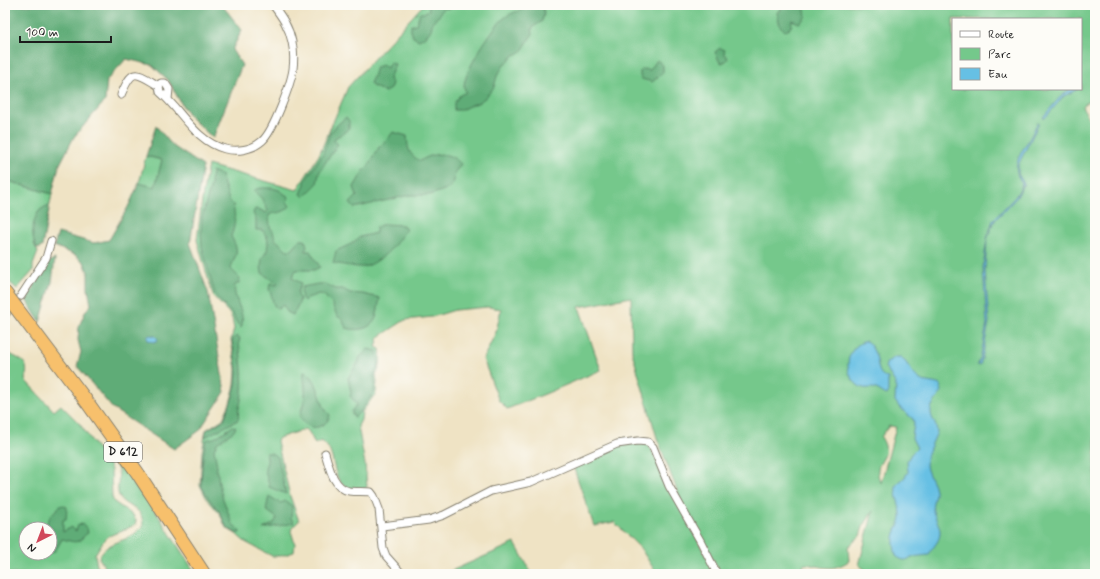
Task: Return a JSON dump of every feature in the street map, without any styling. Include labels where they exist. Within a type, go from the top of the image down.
[{"type":"highway","name":"D 612","points":[[5,293],[138,472],[204,574]]},
{"type":"highway","name":"D 612","points":[[5,304],[37,335]]},
{"type":"street","points":[[121,95],[128,80],[135,74],[139,74],[159,86],[161,83],[165,83],[168,85],[168,99],[187,121],[213,145],[236,151],[253,147],[267,136],[273,126],[291,79],[294,61],[292,43],[286,23],[273,5]]},
{"type":"street","points":[[21,296],[46,258],[51,241]]},
{"type":"street","points":[[382,526],[429,520],[444,515],[491,491],[531,482],[617,444],[638,441],[648,442],[653,447],[669,486],[701,542],[717,574]]},
{"type":"street","points":[[325,453],[332,474],[341,488],[349,491],[371,492],[374,496],[380,509],[383,548],[386,556],[402,574]]},
{"type":"green space","points":[[5,5],[222,5],[242,30],[232,50],[242,65],[213,138],[191,118],[168,80],[152,65],[126,59],[107,80],[105,101],[74,137],[59,166],[52,194],[5,180]]},
{"type":"green space","points":[[423,5],[1095,5],[1095,97],[1082,106],[1095,129],[1095,574],[871,574],[859,565],[873,511],[863,527],[860,536],[848,547],[849,561],[833,568],[806,564],[803,565],[804,568],[825,574],[721,574],[683,506],[657,438],[632,352],[631,297],[579,307],[601,370],[507,409],[499,401],[483,359],[496,332],[501,309],[488,307],[455,310],[432,317],[405,320],[379,337],[376,347],[380,349],[380,366],[376,375],[376,393],[362,412],[361,420],[358,426],[365,464],[367,487],[363,489],[355,489],[346,487],[337,476],[327,446],[321,441],[315,444],[309,432],[305,429],[279,438],[277,441],[290,496],[299,521],[291,531],[295,544],[294,552],[281,556],[272,556],[245,542],[226,528],[220,514],[207,499],[200,485],[202,452],[206,430],[223,419],[230,403],[235,385],[236,369],[231,340],[234,329],[232,318],[213,296],[197,240],[208,165],[297,190],[319,155],[348,87]],"holes":[[[889,426],[896,427],[881,483],[878,475],[878,469],[886,451],[881,437]]]},
{"type":"green space","points":[[428,5],[454,5],[450,8],[442,9],[439,16],[432,22],[432,28],[429,33],[419,40],[413,37],[411,25],[416,24],[420,13],[424,13],[429,10]]},
{"type":"green space","points":[[537,5],[545,5],[543,7],[544,14],[542,21],[532,28],[533,34],[521,52],[514,55],[504,65],[497,76],[494,87],[486,97],[478,103],[461,110],[454,110],[454,103],[460,95],[466,92],[464,88],[465,79],[473,61],[492,31],[507,16]]},
{"type":"green space","points":[[787,5],[802,5],[806,16],[799,23],[792,20],[791,27],[785,31],[780,26],[777,12]]},
{"type":"green space","points":[[720,48],[725,50],[724,53],[728,58],[722,63],[719,61],[715,52]]},
{"type":"green space","points":[[657,60],[663,65],[663,73],[652,82],[642,79],[640,76],[640,71],[643,69],[650,70]]},
{"type":"green space","points":[[390,62],[395,64],[389,79],[392,83],[390,89],[385,92],[372,86],[370,83],[376,67],[383,65],[387,68]]},
{"type":"green space","points":[[346,117],[349,121],[349,128],[335,138],[334,141],[338,144],[319,173],[317,184],[304,197],[301,194],[305,181],[323,153],[330,133]]},
{"type":"green space","points":[[156,126],[173,146],[203,166],[190,243],[208,292],[225,392],[199,431],[174,449],[113,409],[77,366],[81,352],[78,340],[79,326],[86,310],[91,305],[88,289],[88,272],[84,262],[75,255],[54,246],[58,233],[94,243],[109,240],[128,207],[139,183],[155,187],[162,160],[146,156]]},
{"type":"green space","points":[[393,132],[407,136],[409,151],[420,161],[431,156],[441,154],[452,157],[461,164],[455,172],[454,181],[450,188],[430,195],[410,195],[354,208],[350,203],[357,196],[354,187],[379,147]]},
{"type":"green space","points":[[146,156],[162,160],[155,188],[139,183]]},
{"type":"green space","points":[[212,171],[221,175],[229,200],[233,204],[235,220],[231,236],[236,246],[236,254],[231,269],[240,278],[239,283],[235,285],[235,290],[242,317],[241,328],[233,315],[215,295],[202,247],[202,217],[211,185]]},
{"type":"green space","points":[[5,180],[52,194],[50,204],[39,211],[34,244],[38,252],[33,265],[33,271],[17,289],[5,278]]},
{"type":"green space","points":[[262,188],[279,190],[289,197],[287,202],[290,206],[285,211],[269,215],[270,227],[273,231],[275,239],[287,250],[292,250],[300,240],[305,240],[307,246],[305,251],[310,251],[320,267],[314,270],[296,270],[292,278],[301,283],[298,291],[300,299],[293,315],[287,312],[283,305],[278,309],[274,305],[269,290],[270,283],[277,285],[277,282],[273,281],[262,273],[262,258],[267,251],[268,243],[267,237],[262,230],[256,230],[256,220],[253,213],[255,209],[266,213],[268,211],[262,199],[254,191]]},
{"type":"green space","points":[[50,204],[42,247],[37,249],[33,235],[34,220],[39,211]]},
{"type":"green space","points":[[384,224],[403,225],[406,230],[383,257],[364,267],[333,263],[336,251],[351,244],[360,237],[376,233],[376,227]]},
{"type":"green space","points":[[55,259],[52,282],[40,322],[26,300],[48,262]]},
{"type":"green space","points":[[325,284],[336,289],[343,289],[350,293],[380,298],[375,320],[366,328],[346,328],[342,319],[337,316],[332,304],[324,295],[319,294],[307,298],[304,301],[301,294],[302,287]]},
{"type":"green space","points":[[236,336],[240,338],[239,343],[242,376],[242,393],[238,420],[205,437],[206,430],[224,420],[233,396],[237,372],[232,341]]},
{"type":"green space","points":[[368,349],[377,351],[379,365],[374,375],[374,392],[355,417],[352,415],[352,411],[357,404],[350,396],[351,393],[348,378],[358,363],[360,357]]},
{"type":"green space","points":[[5,353],[18,358],[24,363],[27,369],[25,380],[54,411],[61,405],[79,423],[109,465],[111,470],[112,497],[114,502],[133,515],[136,520],[135,525],[109,536],[102,543],[95,554],[97,566],[104,574],[5,574]]},
{"type":"green space","points":[[304,372],[307,372],[312,377],[318,388],[326,411],[330,415],[327,422],[321,426],[310,427],[300,418],[305,393]]},
{"type":"green space","points":[[233,426],[236,427],[234,431],[217,443],[214,450],[217,465],[216,470],[223,499],[232,523],[240,533],[236,533],[227,528],[219,511],[209,499],[201,485],[203,456],[206,440],[214,438]]},
{"type":"green space","points":[[107,444],[148,500],[196,574],[111,574],[105,568],[99,558],[104,550],[111,545],[132,536],[143,526],[142,519],[137,510],[125,503],[119,496],[118,471]]},
{"type":"green space","points":[[647,444],[651,449],[715,574],[657,574],[641,549],[614,522],[594,526],[573,466],[621,445]]},
{"type":"green space","points":[[266,453],[271,453],[278,457],[286,494],[269,487],[265,470],[267,462]]},
{"type":"green space","points":[[269,496],[280,503],[286,501],[292,506],[291,518],[294,523],[263,529],[274,523],[277,518],[266,510]]},
{"type":"green space","points":[[62,505],[67,507],[66,519],[63,520],[63,532],[71,527],[76,531],[78,525],[82,524],[87,528],[88,533],[76,542],[62,539],[58,546],[58,521],[48,521],[56,510]]},
{"type":"green space","points":[[515,543],[532,574],[444,574]]},
{"type":"water","points":[[1070,90],[1076,90],[1064,96],[1045,118],[1043,117],[1061,96]]},
{"type":"water","points":[[1038,122],[1038,125],[1018,165],[1018,174],[1025,185],[1023,184],[1017,197],[996,219],[991,227],[987,240],[985,270],[989,322],[982,359],[980,365],[977,365],[980,360],[987,324],[983,268],[987,239],[993,220],[1015,197],[1020,189],[1022,183],[1018,177],[1017,171],[1018,159]]},
{"type":"water","points":[[150,335],[155,336],[158,339],[157,341],[153,342],[148,340],[147,337]]},
{"type":"water","points":[[866,341],[870,344],[874,352],[882,375],[888,378],[887,395],[874,388],[864,388],[859,386],[850,375],[848,361],[850,355],[859,344]]},
{"type":"water","points":[[895,357],[901,357],[919,379],[940,385],[942,391],[931,410],[937,432],[926,461],[928,473],[934,484],[935,495],[933,508],[940,528],[940,534],[929,555],[911,557],[905,560],[896,556],[894,546],[894,537],[901,516],[896,493],[896,485],[908,472],[907,461],[917,448],[912,438],[914,424],[913,419],[900,408],[895,401],[896,384],[885,367],[887,362]]},
{"type":"tunnel","points":[[5,317],[21,296]]}]
